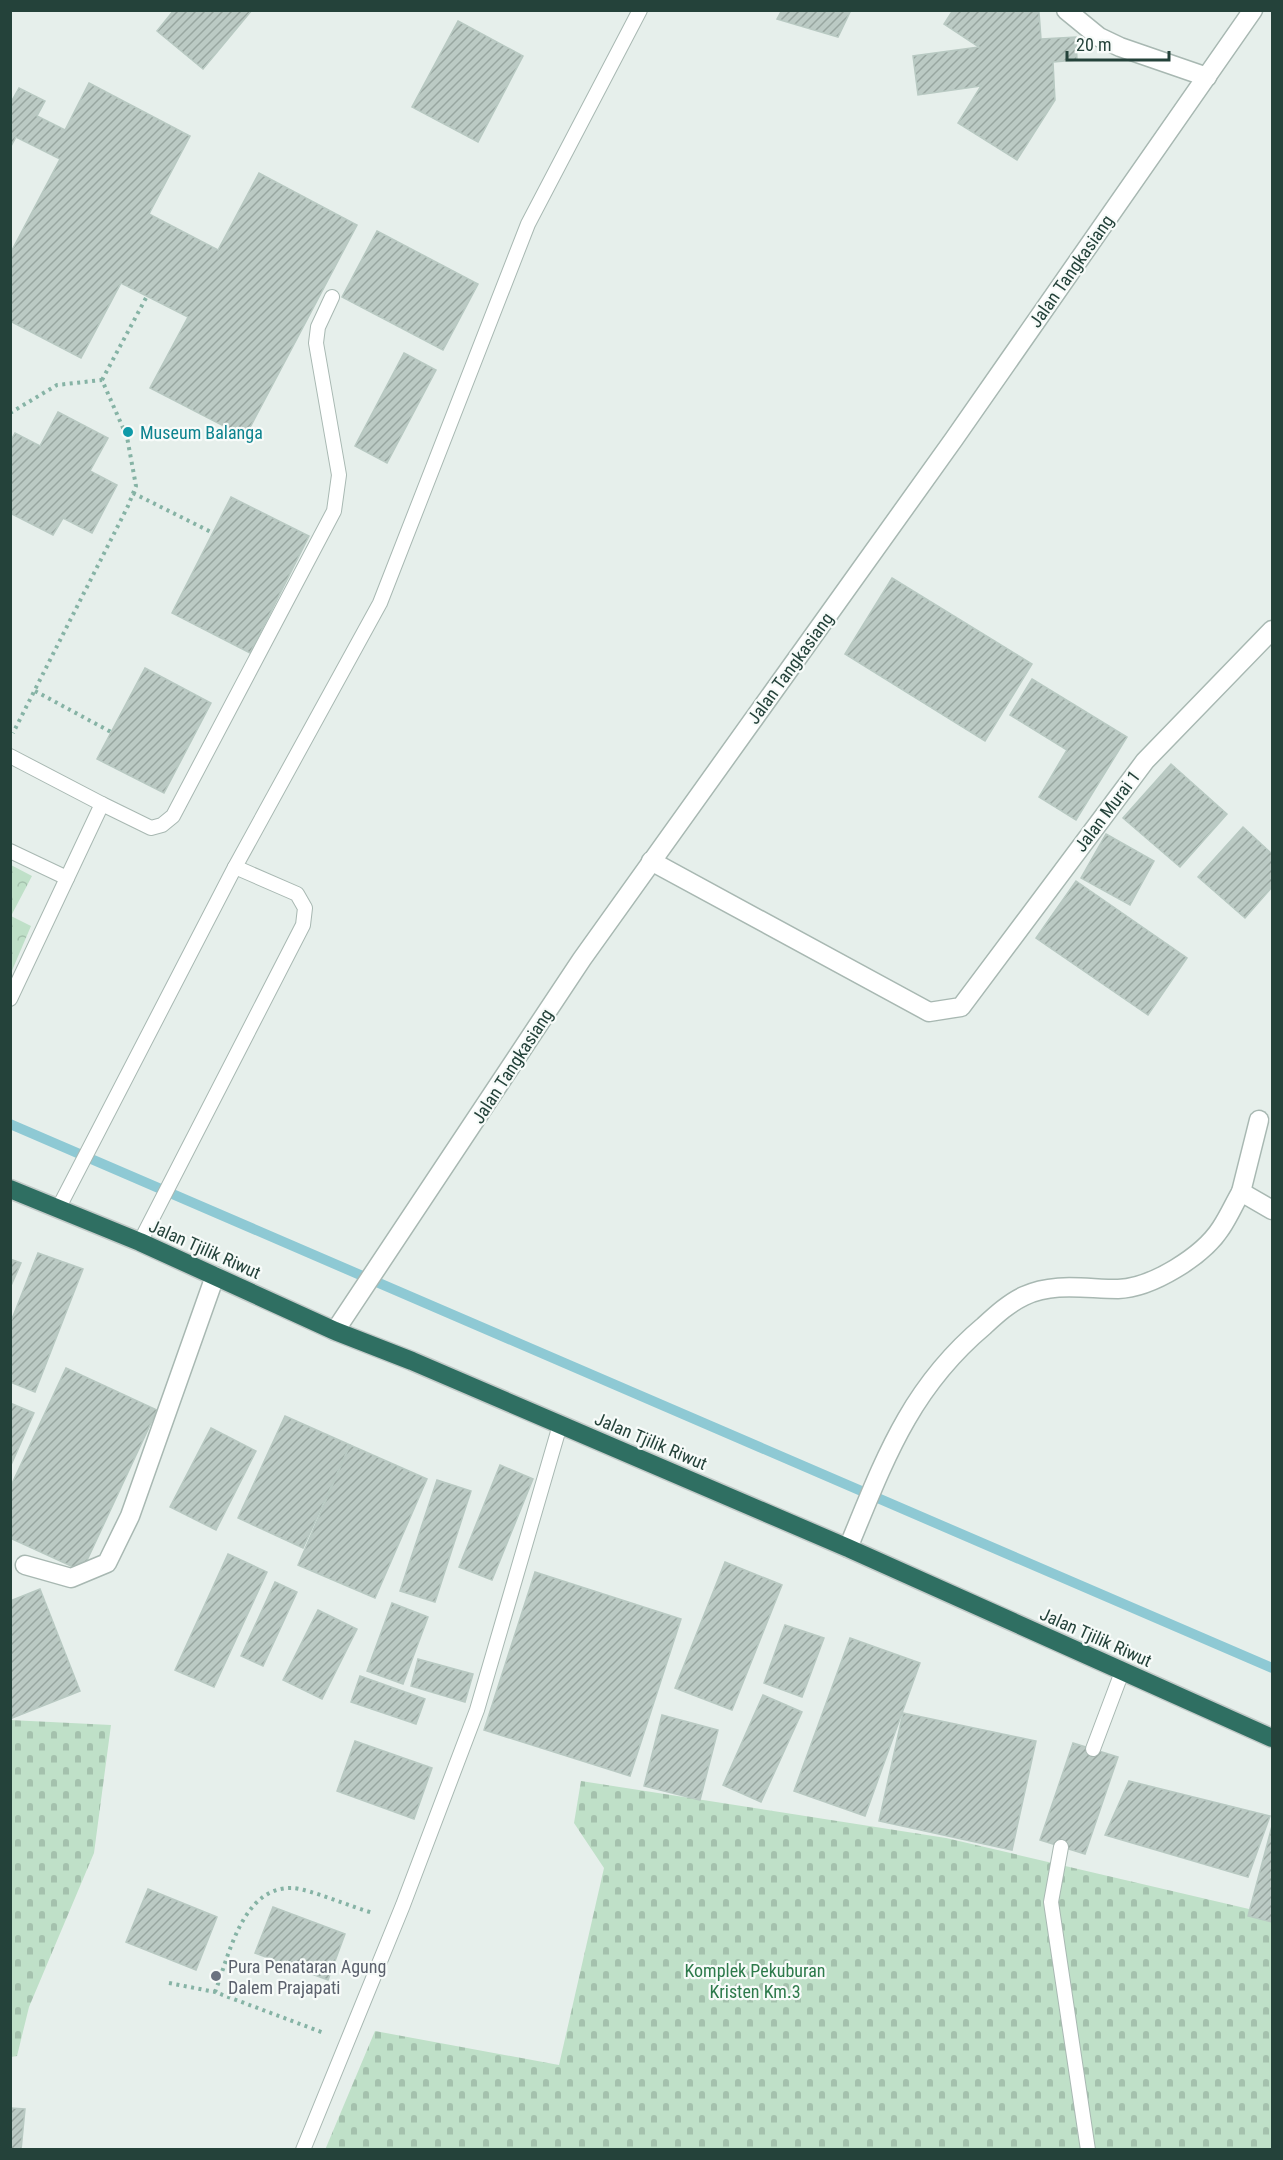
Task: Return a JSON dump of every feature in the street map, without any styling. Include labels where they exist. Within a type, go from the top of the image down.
[{"type":"highway","name":"Jalan Tjilik Riwut","points":[[10,1189],[140,1242],[335,1331],[412,1361],[848,1548],[1272,1738]]},
{"type":"street","points":[[1066,10],[1099,37],[1120,47],[1207,77]]},
{"type":"street","name":"Jalan Tangkasiang","points":[[335,1331],[582,959],[948,448],[1253,10]]},
{"type":"street","name":"Jalan Murai 1","points":[[651,861],[929,1012],[961,1007],[1144,760],[1272,630]]},
{"type":"street","points":[[848,1548],[890,1446],[908,1412],[969,1338],[1008,1306],[1036,1291],[1054,1287],[1122,1289],[1172,1272],[1198,1252],[1221,1229],[1241,1192],[1259,1120]]},
{"type":"street","points":[[1241,1192],[1272,1210]]},
{"type":"street","points":[[25,1565],[71,1578],[107,1563],[130,1516],[215,1276]]},
{"type":"lane","points":[[58,1209],[235,867],[380,603],[528,224],[640,10]]},
{"type":"lane","points":[[10,756],[151,828],[162,825],[173,816],[334,511],[339,475],[316,343],[318,327],[332,297]]},
{"type":"lane","points":[[10,999],[102,804]]},
{"type":"lane","points":[[10,851],[67,878]]},
{"type":"lane","points":[[140,1242],[303,925],[305,908],[297,894],[235,867]]},
{"type":"lane","points":[[303,2150],[396,1923],[477,1710],[560,1425]]},
{"type":"lane","points":[[1093,1749],[1122,1672]]},
{"type":"lane","points":[[1061,1847],[1051,1902],[1088,2150]]},
{"type":"path","points":[[102,380],[147,296]]},
{"type":"path","points":[[11,411],[57,385],[102,380]]},
{"type":"path","points":[[10,738],[136,486],[127,437],[102,380]]},
{"type":"path","points":[[133,493],[213,533]]},
{"type":"path","points":[[35,691],[111,732]]},
{"type":"path","points":[[215,1992],[245,1915],[263,1895],[292,1888],[396,1923]]},
{"type":"path","points":[[169,1983],[215,1992],[314,2030],[348,2038]]},
{"type":"green space","points":[[11,865],[32,876],[11,916]]},
{"type":"green space","points":[[11,916],[31,926],[11,973]]},
{"type":"green space","points":[[10,1720],[111,1725],[94,1853],[29,2007],[17,2056],[11,2057]]},
{"type":"green space","name":"Komplek Pekuburan Kristen Km.3","points":[[581,1781],[946,1838],[1249,1909],[1272,1918],[1272,2149],[325,2150],[375,2031],[559,2065],[604,1868],[574,1823]]},
{"type":"building","points":[[174,10],[252,10],[203,69],[157,31]]},
{"type":"building","points":[[782,10],[851,10],[838,37],[777,19]]},
{"type":"building","points":[[953,10],[1037,10],[1041,39],[1076,37],[1077,60],[1053,62],[1055,100],[1017,160],[958,123],[981,86],[918,95],[913,56],[979,47],[944,24]]},
{"type":"building","points":[[458,21],[523,56],[478,142],[412,107]]},
{"type":"building","points":[[89,83],[190,136],[149,214],[218,250],[259,173],[357,225],[245,437],[150,388],[188,317],[121,283],[81,358],[10,321],[10,254],[60,159],[16,137],[10,148],[10,104],[19,88],[45,101],[37,116],[65,130]]},
{"type":"building","points":[[377,231],[478,284],[443,350],[342,297]]},
{"type":"building","points":[[404,353],[436,370],[387,463],[355,446]]},
{"type":"building","points":[[58,412],[108,438],[90,471],[117,485],[92,533],[63,518],[53,535],[10,513],[10,442],[15,433],[40,446]]},
{"type":"building","points":[[231,497],[309,536],[250,653],[172,613]]},
{"type":"building","points":[[892,578],[1032,664],[985,741],[845,654]]},
{"type":"building","points":[[145,668],[211,703],[164,793],[97,759]]},
{"type":"building","points":[[1032,679],[1127,737],[1076,820],[1039,797],[1067,750],[1010,715]]},
{"type":"building","points":[[1171,764],[1227,814],[1180,867],[1123,818]]},
{"type":"building","points":[[1243,827],[1272,854],[1272,887],[1245,918],[1198,877]]},
{"type":"building","points":[[1106,834],[1154,861],[1130,905],[1081,878]]},
{"type":"building","points":[[1076,881],[1187,958],[1148,1015],[1036,938]]},
{"type":"building","points":[[38,1253],[83,1269],[35,1392],[10,1382],[10,1324]]},
{"type":"building","points":[[10,1259],[21,1263],[10,1288]]},
{"type":"building","points":[[66,1368],[157,1410],[82,1571],[10,1538],[10,1488]]},
{"type":"building","points":[[10,1403],[34,1413],[11,1465],[10,1464]]},
{"type":"building","points":[[285,1416],[350,1445],[303,1548],[238,1518]]},
{"type":"building","points":[[211,1428],[256,1451],[216,1530],[170,1507]]},
{"type":"building","points":[[350,1445],[427,1479],[375,1598],[298,1565]]},
{"type":"building","points":[[500,1465],[533,1479],[492,1580],[459,1567]]},
{"type":"building","points":[[437,1480],[471,1491],[435,1602],[400,1591]]},
{"type":"building","points":[[228,1554],[267,1572],[214,1687],[175,1670]]},
{"type":"building","points":[[725,1562],[782,1585],[732,1710],[675,1688]]},
{"type":"building","points":[[535,1572],[681,1619],[630,1776],[484,1730]]},
{"type":"building","points":[[275,1582],[297,1592],[263,1666],[241,1656]]},
{"type":"building","points":[[40,1589],[80,1691],[10,1719],[10,1601]]},
{"type":"building","points":[[392,1603],[428,1617],[403,1684],[367,1671]]},
{"type":"building","points":[[318,1610],[357,1629],[322,1699],[283,1680]]},
{"type":"building","points":[[785,1625],[824,1638],[802,1697],[764,1683]]},
{"type":"building","points":[[850,1638],[920,1663],[865,1816],[794,1791]]},
{"type":"building","points":[[418,1659],[473,1674],[465,1702],[411,1686]]},
{"type":"building","points":[[360,1676],[425,1699],[416,1724],[351,1702]]},
{"type":"building","points":[[763,1695],[802,1712],[761,1802],[723,1785]]},
{"type":"building","points":[[903,1713],[1036,1741],[1012,1850],[879,1821]]},
{"type":"building","points":[[662,1715],[718,1730],[700,1800],[644,1786]]},
{"type":"building","points":[[355,1741],[432,1768],[414,1819],[337,1791]]},
{"type":"building","points":[[1073,1743],[1118,1757],[1085,1854],[1040,1840]]},
{"type":"building","points":[[1129,1781],[1270,1816],[1248,1877],[1105,1835]]},
{"type":"building","points":[[1272,1826],[1272,1922],[1248,1916]]},
{"type":"building","points":[[148,1889],[217,1917],[196,1970],[126,1942]]},
{"type":"building","points":[[273,1907],[345,1934],[328,1980],[255,1953]]},
{"type":"building","points":[[10,2108],[25,2109],[21,2150],[10,2150]]},
{"type":"waterway","points":[[10,1124],[1272,1668]]},
{"type":"place","name":"Museum Balanga","points":[[128,432]]},
{"type":"place","name":"Pura Penataran Agung Dalem Prajapati","points":[[216,1976]]}]
